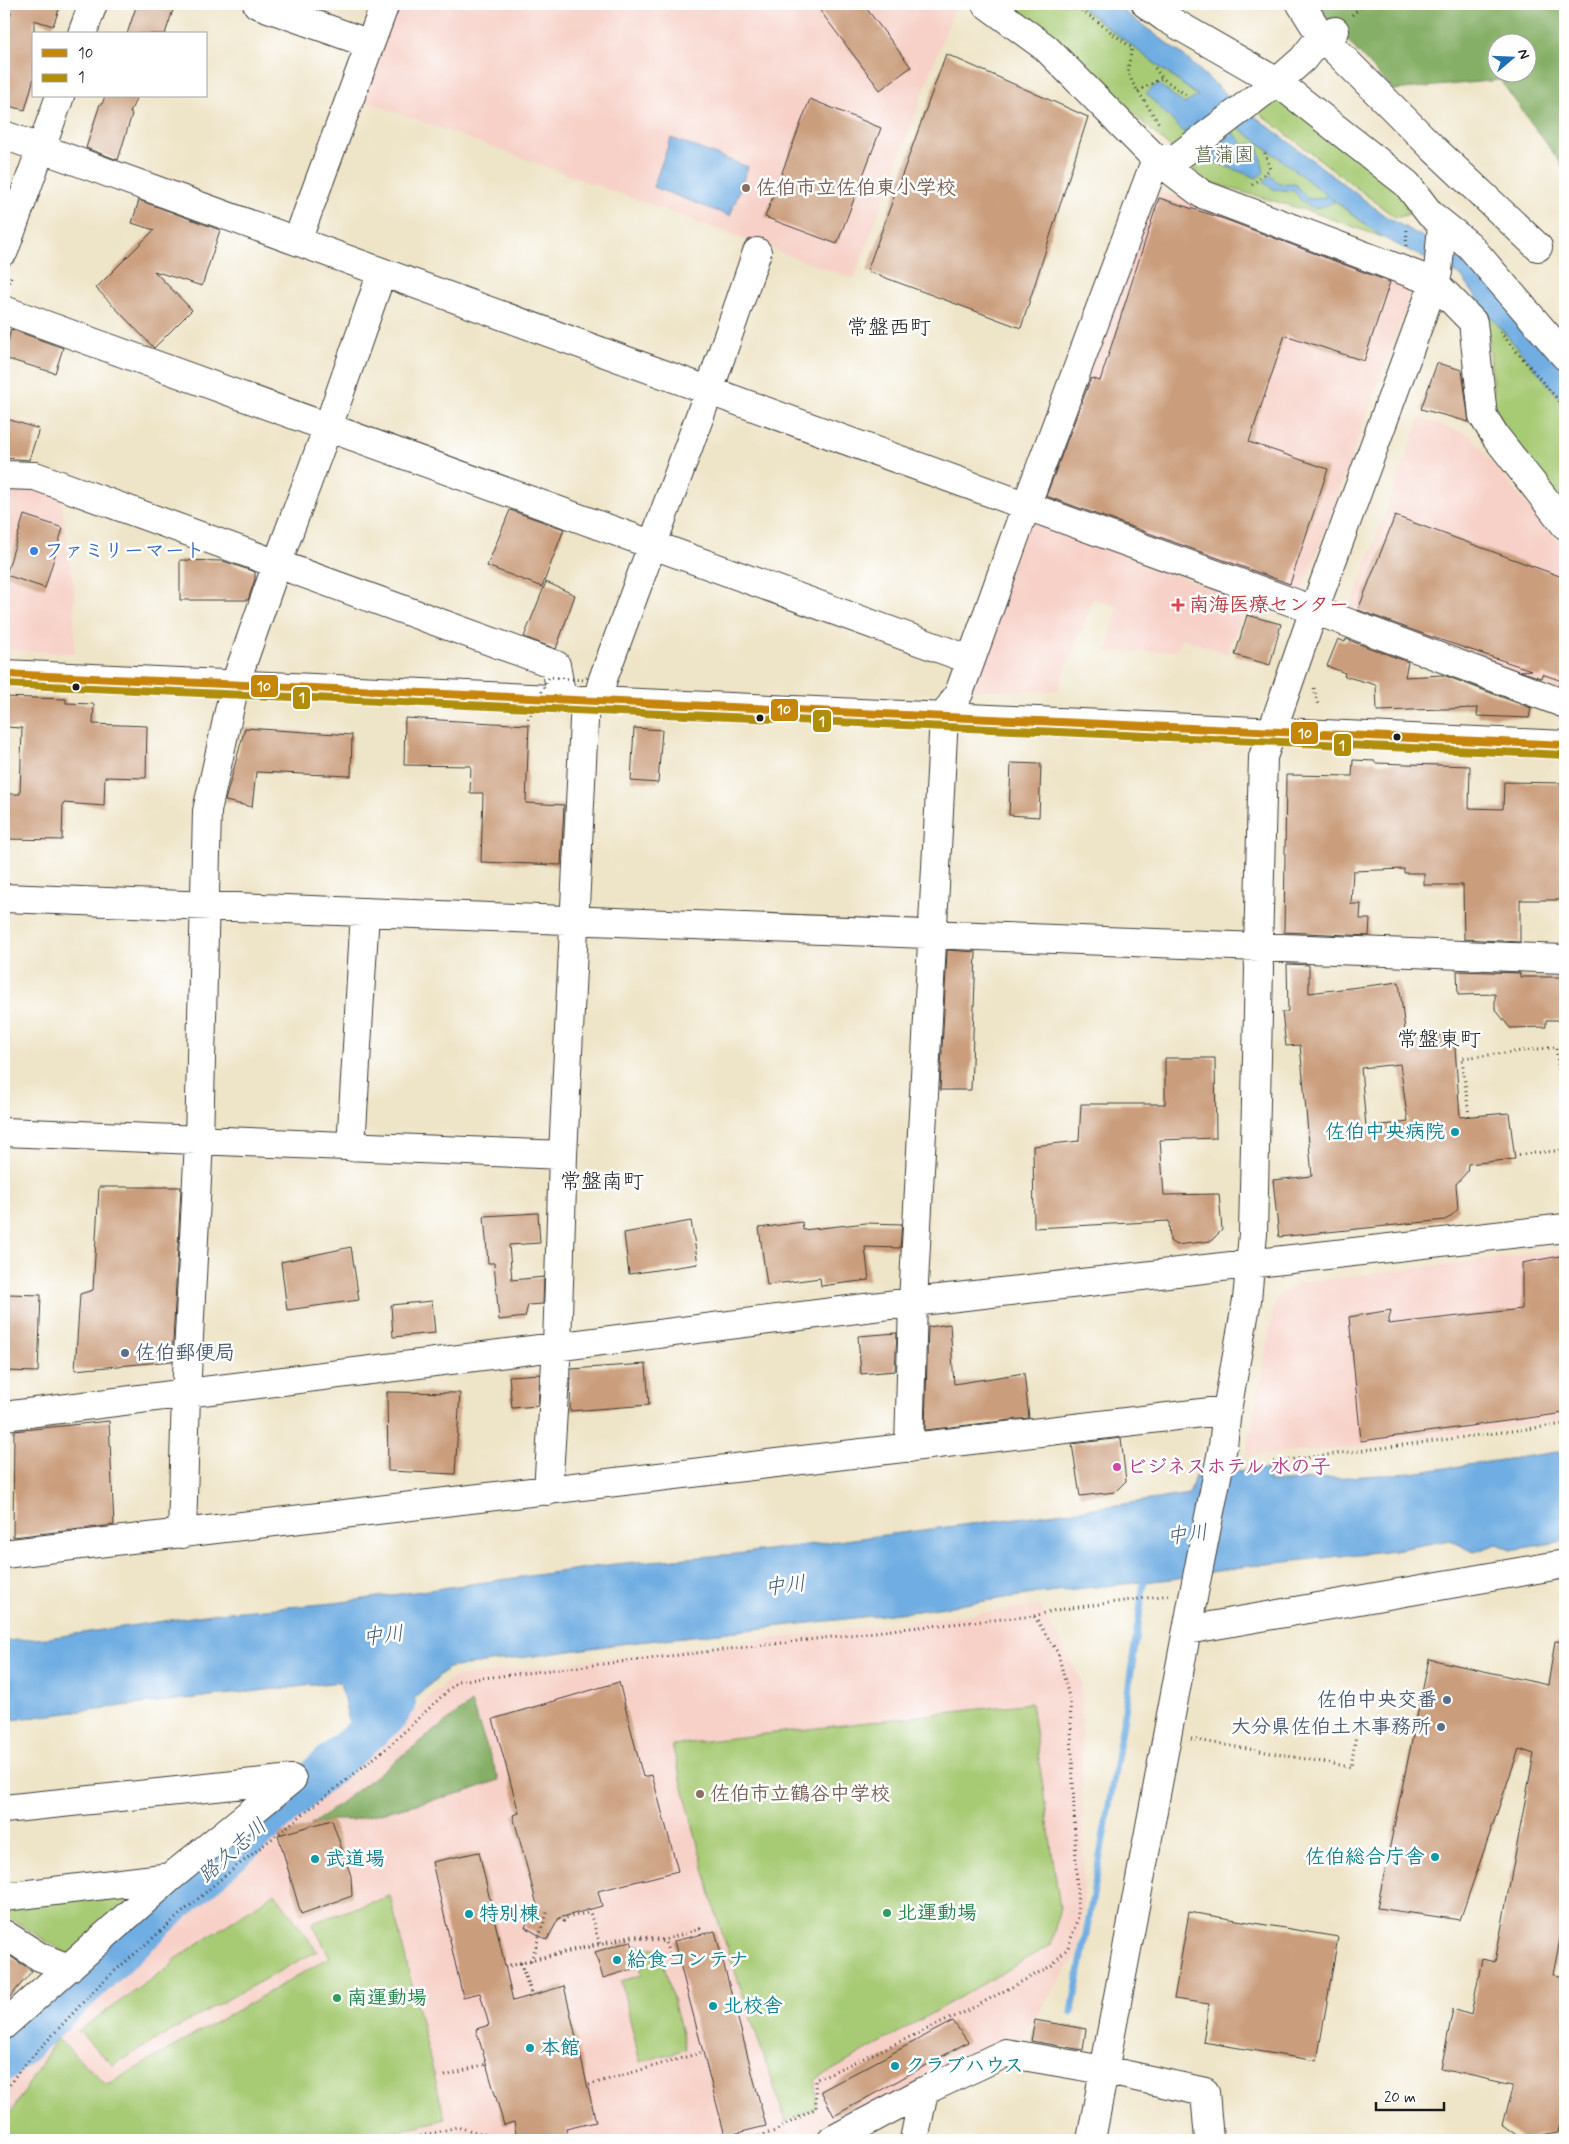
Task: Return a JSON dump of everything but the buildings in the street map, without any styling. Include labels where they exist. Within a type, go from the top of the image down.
[{"type":"main road","points":[[83,32],[93,4]]},
{"type":"main road","points":[[257,4],[370,44]]},
{"type":"main road","points":[[297,241],[385,4]]},
{"type":"main road","points":[[986,4],[1046,48],[1164,151],[1202,194],[1436,277],[1473,322],[1484,416],[1496,437],[1565,525]]},
{"type":"main road","points":[[1146,4],[1407,184],[1430,214],[1469,245],[1565,356]]},
{"type":"main road","points":[[1301,4],[1434,149],[1538,247]]},
{"type":"main road","points":[[909,1448],[912,1302],[944,716],[959,693],[1026,506],[1164,151],[1268,87],[1303,59],[1328,33]]},
{"type":"main road","points":[[4,251],[59,98]]},
{"type":"main road","points":[[4,135],[1314,610],[1565,704]]},
{"type":"main road","points":[[1091,2140],[1223,1446],[1227,1410],[1251,1265],[1263,757],[1314,610],[1436,277],[1442,224]]},
{"type":"main road","points":[[583,694],[603,679],[709,390],[757,252]]},
{"type":"main road","points":[[182,1534],[186,1394],[199,1141],[207,811],[235,684],[328,428],[382,272]]},
{"type":"main road","points":[[4,310],[971,660]]},
{"type":"main road","points":[[4,475],[35,476],[556,665],[583,694],[575,920],[563,1156],[557,1346],[548,1491]]},
{"type":"main road","points":[[4,674],[235,684],[583,694],[944,716],[1565,746]]},
{"type":"main road","points":[[4,898],[1565,959]]},
{"type":"main road","points":[[351,1147],[366,912]]},
{"type":"main road","points":[[4,1132],[563,1156]]},
{"type":"main road","points":[[4,1416],[912,1302],[1565,1228]]},
{"type":"main road","points":[[4,1554],[1227,1410]]},
{"type":"main road","points":[[1187,1630],[1565,1564]]},
{"type":"main road","points":[[4,1808],[292,1778],[171,1877],[4,2025]]},
{"type":"main road","points":[[4,1897],[171,1877]]},
{"type":"main road","points":[[4,1934],[40,1957],[69,1968]]},
{"type":"main road","points":[[832,2140],[924,2091],[1006,2053],[1104,2070],[1206,2092],[1210,2140]]},
{"type":"main road","points":[[914,2140],[924,2091]]},
{"type":"path","points":[[1074,4],[1132,48],[1128,68],[1132,82],[1160,124],[1164,151]]},
{"type":"path","points":[[1155,68],[1162,78],[1186,95]]},
{"type":"path","points":[[1138,90],[1162,78]]},
{"type":"path","points":[[1252,185],[1270,169],[1264,150]]},
{"type":"path","points":[[1406,252],[1408,220]]},
{"type":"path","points":[[1508,340],[1565,408]]},
{"type":"path","points":[[528,719],[550,677],[584,680],[583,694]]},
{"type":"path","points":[[1469,1116],[1462,1058],[1556,1047],[1565,1123]]},
{"type":"path","points":[[1514,1155],[1565,1150]]},
{"type":"path","points":[[1273,1462],[1565,1424]]},
{"type":"path","points":[[4,2093],[20,2071],[101,1983],[222,1878],[388,1746],[458,1681],[900,1629],[1034,1616],[1056,1610],[1156,1597]]},
{"type":"path","points":[[748,2140],[775,2131],[816,2108],[815,2080],[963,2013],[1051,1966],[1068,1948],[1078,1917],[1070,1701],[1058,1652],[1034,1616]]},
{"type":"path","points":[[1185,1738],[1351,1767],[1356,1736]]},
{"type":"path","points":[[531,1962],[548,1910]]},
{"type":"path","points":[[559,1918],[564,1921],[566,1918],[590,1910],[600,1944]]},
{"type":"path","points":[[521,1963],[633,1935],[664,1940],[700,1929],[701,1934]]},
{"type":"path","points":[[505,1967],[633,1937],[665,1942],[672,1963],[679,1960]]},
{"type":"path","points":[[521,1963],[533,1995]]},
{"type":"path","points":[[588,2085],[703,2052]]},
{"type":"path","points":[[445,2076],[486,2064]]},
{"type":"path","points":[[406,2140],[457,2127],[491,2136],[496,2140]]},
{"type":"shaded area","name":"佐伯市立佐伯東小学校","points":[[392,4],[956,4],[854,279],[357,98]]},
{"type":"shaded area","points":[[1156,192],[1166,193],[1398,273],[1410,285],[1405,310],[1301,596],[1036,503]]},
{"type":"shaded area","points":[[1420,418],[1470,435],[1565,551],[1565,692],[1349,612]]},
{"type":"shaded area","points":[[4,481],[60,494],[74,586],[75,654],[4,649]]},
{"type":"shaded area","name":"南海医療センター","points":[[1028,519],[1246,602],[1227,654],[1182,638],[1175,651],[1107,652],[1118,607],[1093,598],[1058,691],[970,690]]},
{"type":"shaded area","points":[[1565,1250],[1565,1419],[1358,1447],[1246,1456],[1276,1299],[1296,1283]]},
{"type":"shaded area","name":"佐伯市立鶴谷中学校","points":[[1040,1606],[1081,1680],[1084,1908],[1078,1953],[1006,2061],[855,2140],[4,2140],[4,2082],[97,1982],[453,1677]]},
{"type":"green space","name":"菖蒲園","points":[[1007,4],[1077,4],[1382,237],[1312,212],[1208,182],[1057,44]]},
{"type":"green space","points":[[1314,4],[1565,4],[1565,169],[1501,82],[1536,82],[1536,32],[1486,32],[1486,81],[1393,90]]},
{"type":"green space","points":[[1280,96],[1403,194],[1409,214],[1396,218],[1258,112]]},
{"type":"green space","points":[[1487,312],[1565,404],[1565,506],[1495,416]]},
{"type":"green space","points":[[471,1703],[499,1780],[465,1792],[352,1820],[332,1820],[310,1826]]},
{"type":"green space","name":"北運動場","points":[[1031,1703],[1060,1908],[1051,1945],[815,2080],[816,2108],[786,2122],[717,1918],[672,1745]]},
{"type":"green space","points":[[144,1890],[68,1955],[4,1914],[4,1905]]},
{"type":"green space","points":[[275,1893],[317,1951],[213,2007],[113,2065],[78,2031],[174,1963],[172,1961]]},
{"type":"green space","name":"南運動場","points":[[390,1896],[445,2119],[363,2140],[4,2140],[4,2124],[57,2038],[107,2085],[330,1957],[312,1923]]},
{"type":"green space","points":[[636,1945],[660,1949],[686,2049],[640,2062],[621,1981],[642,1975]]},
{"type":"water","points":[[1077,4],[1114,4],[1183,55],[1222,91],[1388,218],[1476,266],[1565,371],[1565,404],[1487,312],[1461,276],[1382,237],[1331,198],[1334,202],[1315,208],[1303,202],[1294,191],[1273,189],[1263,182],[1270,175],[1281,184],[1295,184],[1307,199],[1328,196],[1211,106],[1217,113],[1188,137],[1146,93],[1158,84],[1184,104],[1198,96]]},
{"type":"water","points":[[1233,132],[1244,145],[1251,143],[1259,149],[1264,172],[1257,178],[1214,162],[1207,154]]},
{"type":"water","points":[[671,138],[748,167],[730,216],[653,187]]},
{"type":"water","name":"中川","points":[[1565,1451],[1565,1541],[1510,1550],[1498,1544],[1474,1552],[1450,1540],[1394,1550],[1241,1567],[1172,1579],[1047,1592],[917,1611],[620,1644],[448,1668],[363,1745],[352,1736],[340,1682],[4,1721],[4,1641],[48,1638],[218,1613],[335,1603],[615,1564],[736,1554],[1111,1506],[1189,1494],[1196,1473],[1268,1469],[1268,1482],[1411,1473]]},
{"type":"waterway","points":[[1072,2012],[1102,1848],[1145,1573]]},
{"type":"waterway","name":"路久志川","points":[[4,2061],[157,1918],[389,1713],[396,1702]]},
{"type":"transit line","name":"10","points":[[4,674],[1565,745]]},
{"type":"transit line","name":"1","points":[[4,684],[1565,755]]},
{"type":"place","name":"佐伯市立佐伯東小学校","points":[[746,188]]},
{"type":"place","name":"ファミリーマート","points":[[34,551]]},
{"type":"place","name":"南海医療センター","points":[[1178,605]]},
{"type":"place","name":"佐伯中央病院","points":[[1455,1132]]},
{"type":"place","name":"佐伯郵便局","points":[[125,1353]]},
{"type":"place","name":"ビジネスホテル 水の子","points":[[1117,1467]]},
{"type":"place","name":"佐伯中央交番","points":[[1447,1700]]},
{"type":"place","name":"大分県佐伯土木事務所","points":[[1441,1727]]},
{"type":"place","name":"佐伯市立鶴谷中学校","points":[[700,1794]]},
{"type":"place","name":"佐伯総合庁舎","points":[[1435,1857]]},
{"type":"place","name":"武道場","points":[[315,1859]]},
{"type":"place","name":"北運動場","points":[[887,1913]]},
{"type":"place","name":"特別棟","points":[[469,1914]]},
{"type":"place","name":"給食コンテナ","points":[[617,1960]]},
{"type":"place","name":"南運動場","points":[[337,1998]]},
{"type":"place","name":"北校舎","points":[[713,2006]]},
{"type":"place","name":"本館","points":[[530,2048]]},
{"type":"place","name":"クラブハウス","points":[[895,2066]]},
{"type":"district","name":"常盤西町","points":[[889,328]]},
{"type":"district","name":"常盤東町","points":[[1439,1040]]},
{"type":"district","name":"常盤南町","points":[[602,1182]]}]
